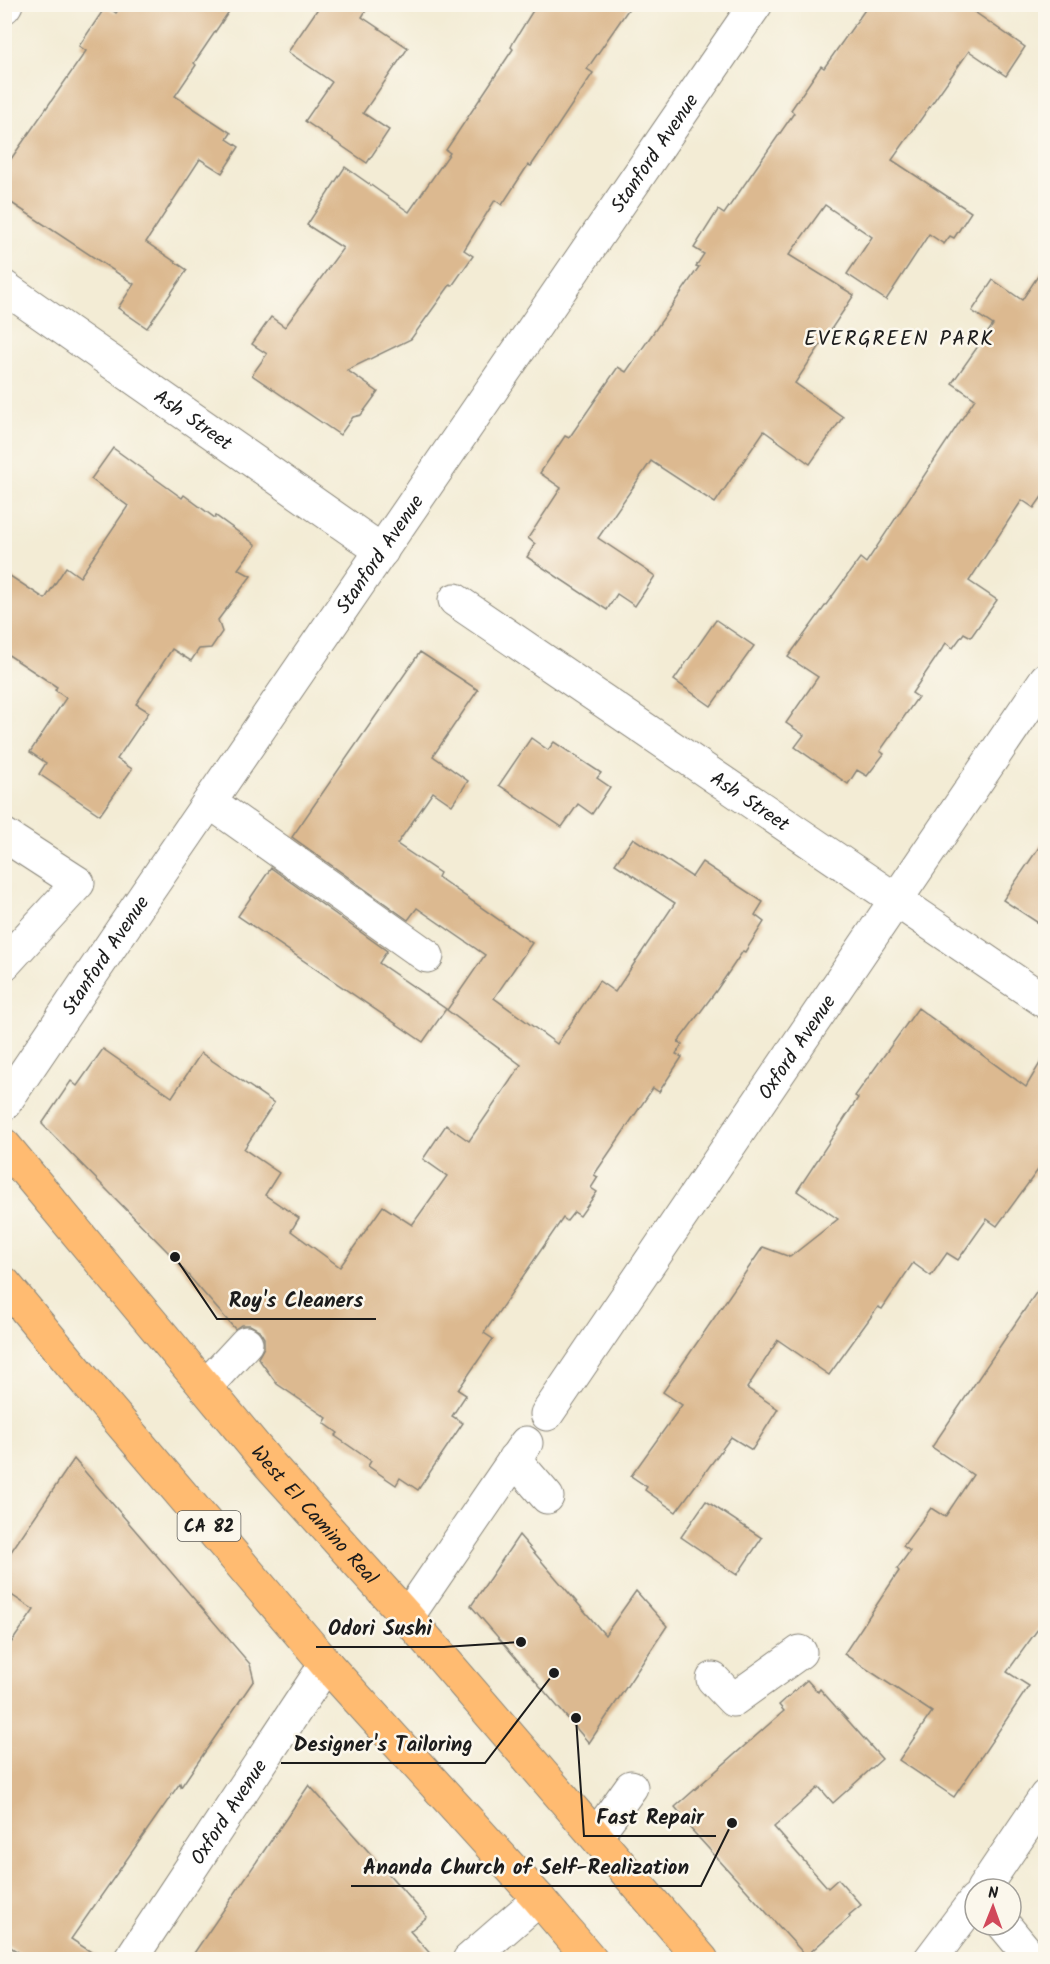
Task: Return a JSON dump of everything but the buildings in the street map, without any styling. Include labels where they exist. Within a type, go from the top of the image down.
[{"type":"main road","name":"West El Camino Real","points":[[4,1145],[270,1465],[407,1617],[702,1959]]},
{"type":"main road","name":"CA 82","points":[[4,1283],[326,1664],[591,1959]]},
{"type":"street","name":"Stanford Avenue","points":[[4,1104],[756,4]]},
{"type":"street","name":"Ash Street","points":[[4,287],[381,551]]},
{"type":"street","name":"Ash Street","points":[[454,600],[1046,1002]]},
{"type":"street","name":"Oxford Avenue","points":[[547,1414],[1046,679]]},
{"type":"street","points":[[210,802],[427,956]]},
{"type":"street","points":[[4,835],[78,884],[4,964]]},
{"type":"street","points":[[205,1387],[246,1343]]},
{"type":"street","points":[[407,1617],[520,1451],[547,1497]]},
{"type":"street","points":[[713,1679],[733,1700],[800,1652]]},
{"type":"street","name":"Oxford Avenue","points":[[130,1959],[326,1664]]},
{"type":"street","points":[[596,1836],[630,1787]]},
{"type":"street","points":[[991,1877],[1046,1796]]},
{"type":"street","points":[[469,1959],[539,1899]]},
{"type":"street","points":[[930,1959],[963,1916]]},
{"type":"street","points":[[1014,1937],[1033,1959]]},
{"type":"place","name":"Roy's Cleaners","points":[[175,1257]]},
{"type":"place","name":"Odori Sushi","points":[[521,1642]]},
{"type":"place","name":"Designer's Tailoring","points":[[554,1673]]},
{"type":"place","name":"Fast Repair","points":[[576,1718]]},
{"type":"place","name":"Ananda Church of Self-Realization","points":[[732,1823]]},
{"type":"district","name":"EVERGREEN PARK","points":[[899,338]]}]
